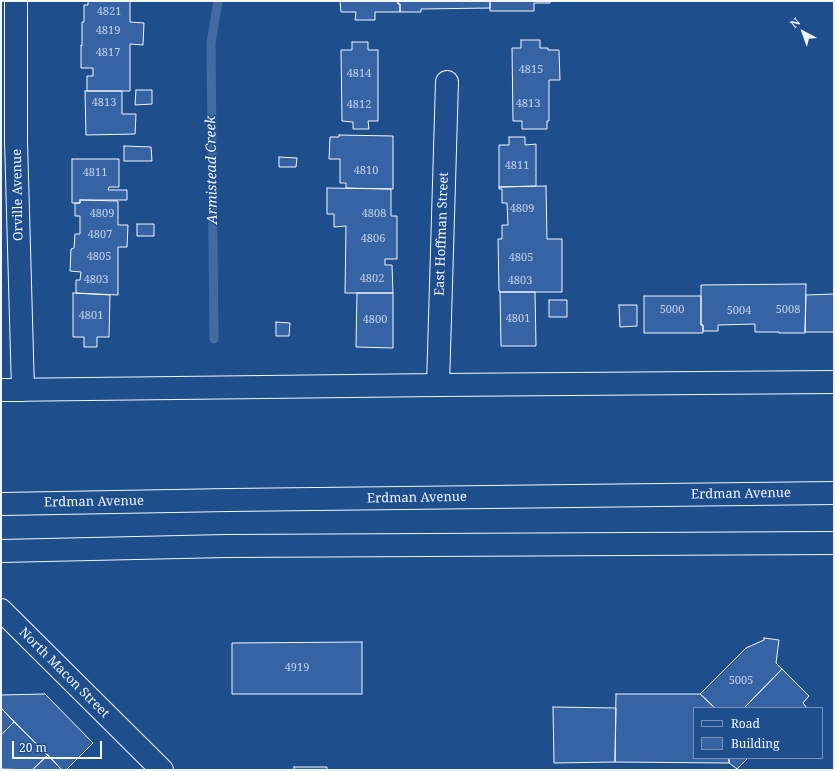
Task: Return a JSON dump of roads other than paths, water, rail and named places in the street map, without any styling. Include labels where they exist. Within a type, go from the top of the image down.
[{"type":"street","name":"Orville Avenue","points":[[16,1],[16,141],[23,390]]},
{"type":"street","name":"East Hoffman Street","points":[[438,385],[447,82]]},
{"type":"street","points":[[1,390],[834,382]]},
{"type":"street","name":"Erdman Avenue","points":[[1,504],[834,493]]},
{"type":"street","points":[[1,552],[234,546],[834,543]]},
{"type":"street","name":"North Macon Street","points":[[1,610],[162,770]]},
{"type":"waterway","name":"Armistead Creek","points":[[214,339],[211,43],[218,1]]}]
